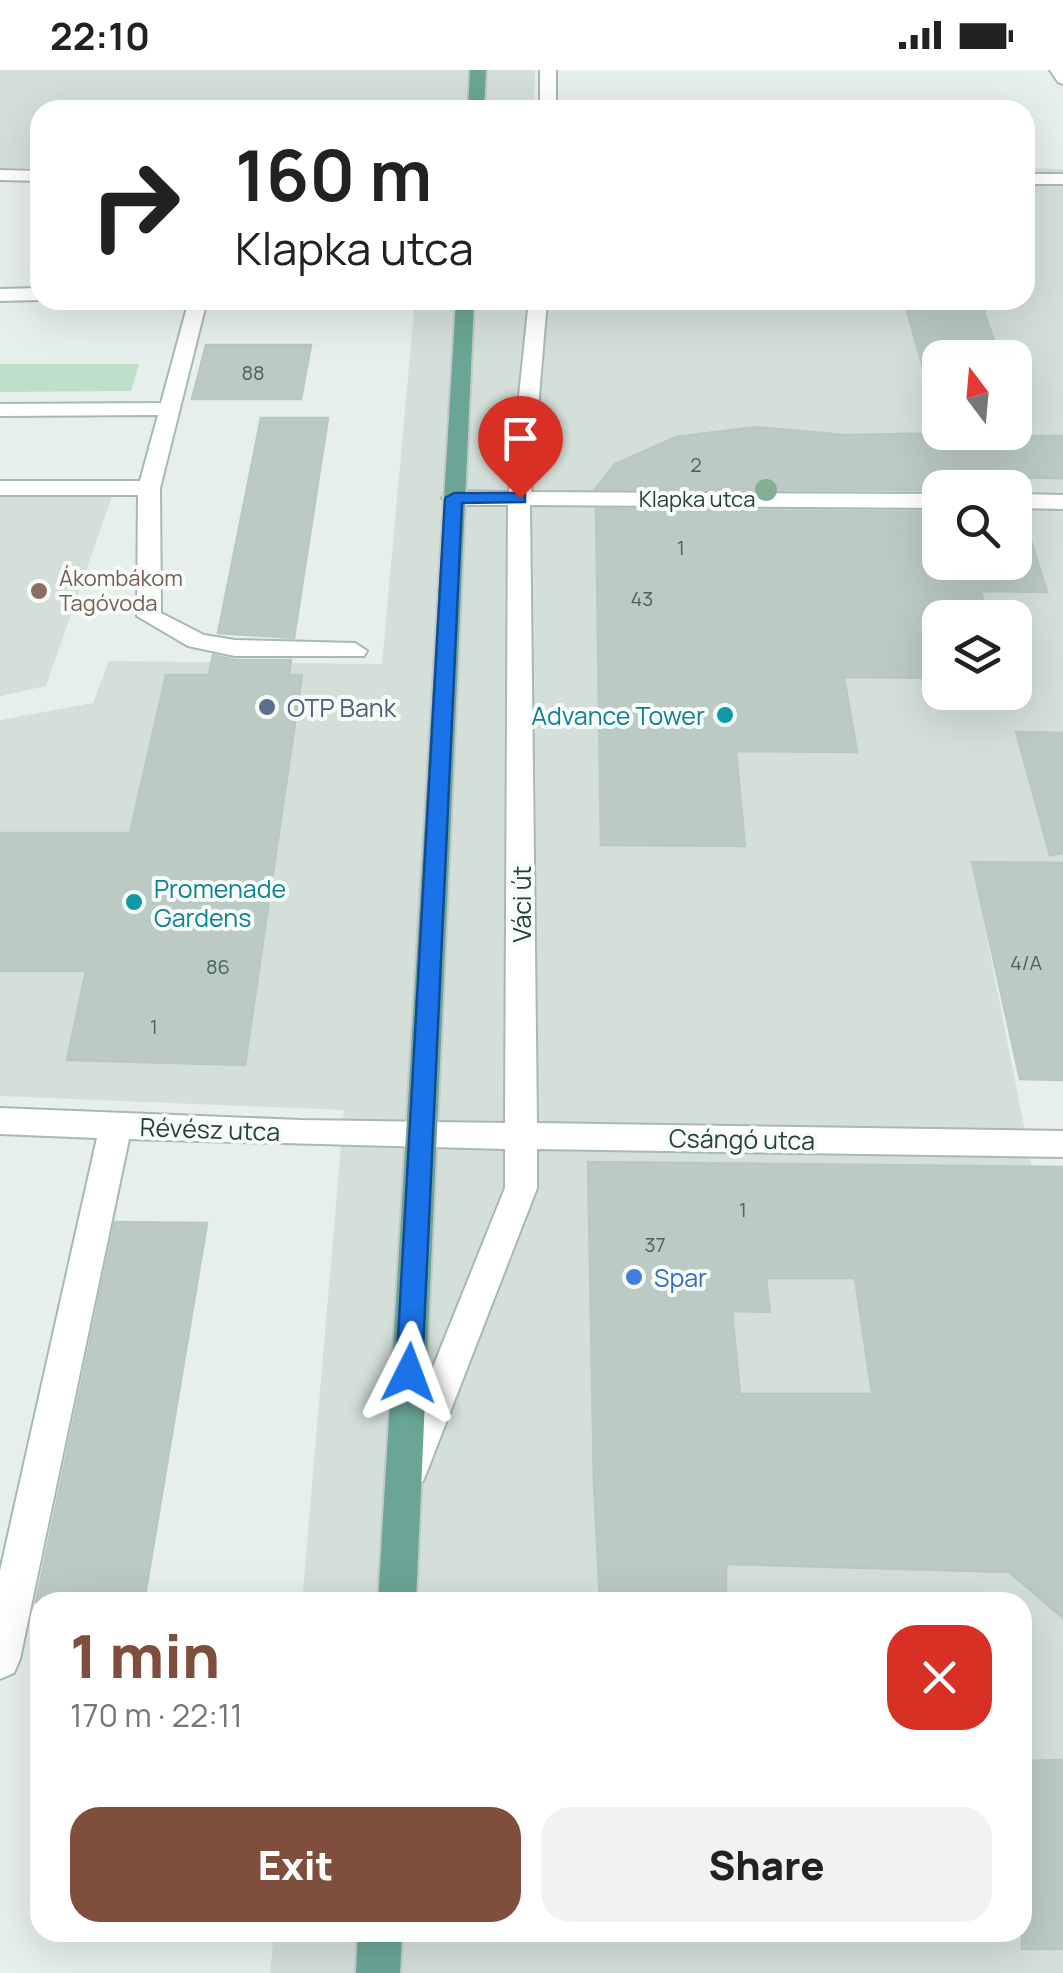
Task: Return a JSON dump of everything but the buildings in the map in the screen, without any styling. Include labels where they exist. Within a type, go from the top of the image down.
[{"type":"main road","points":[[476,100],[478,70]]},
{"type":"main road","name":"Váci út","points":[[398,1592],[464,310]]},
{"type":"main road","points":[[378,1973],[380,1942]]},
{"type":"street","points":[[548,70],[548,100]]},
{"type":"street","points":[[1058,70],[1063,79]]},
{"type":"street","points":[[0,175],[30,176]]},
{"type":"street","points":[[1035,179],[1063,179]]},
{"type":"street","points":[[0,294],[30,294]]},
{"type":"street","points":[[195,310],[149,488],[148,616],[197,641],[236,648],[355,651]]},
{"type":"street","name":"Váci út","points":[[403,1486],[522,1188],[520,498],[537,310]]},
{"type":"street","points":[[0,410],[169,409]]},
{"type":"street","points":[[0,488],[149,488]]},
{"type":"street","name":"Klapka utca","points":[[454,498],[922,501]]},
{"type":"street","points":[[1032,501],[1063,502]]},
{"type":"street","name":"Révész utca","points":[[0,1121],[301,1133],[421,1132]]},
{"type":"street","points":[[0,1660],[116,1126]]},
{"type":"street","name":"Csángó utca","points":[[421,1132],[1063,1144]]},
{"type":"shaded area","points":[[0,70],[535,70],[534,100],[30,100],[30,168],[0,168]]},
{"type":"shaded area","points":[[1035,168],[1063,169],[1063,862],[972,862],[1063,1303],[1063,1973],[270,1973],[273,1942],[1032,1942],[1032,1592],[303,1592],[344,1110],[0,1096],[0,720],[93,703],[109,661],[382,664],[414,310],[1035,310]]},
{"type":"shaded area","name":"Ákombákom Tagóvoda","points":[[0,496],[112,496],[46,686],[0,696]]},
{"type":"green space","points":[[0,364],[139,364],[131,391],[0,392]]},
{"type":"place","name":"Ákombákom Tagóvoda","points":[[39,591]]},
{"type":"place","name":"OTP Bank","points":[[267,707]]},
{"type":"place","name":"Advance Tower","points":[[725,715]]},
{"type":"place","name":"Promenade Gardens","points":[[134,902]]},
{"type":"place","name":"Spar","points":[[634,1277]]},
{"type":"route","points":[[409,1373],[454,498],[520,498]]}]
